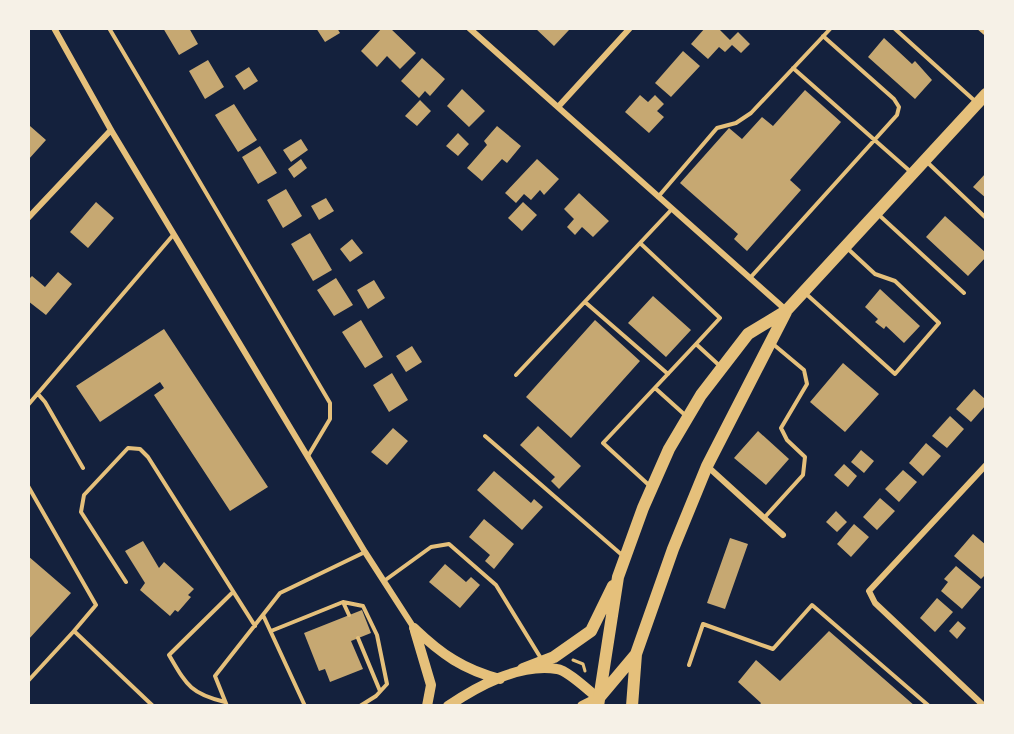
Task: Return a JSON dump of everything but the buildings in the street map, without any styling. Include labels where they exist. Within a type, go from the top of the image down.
[{"type":"main road","points":[[599,703],[618,577],[651,487],[669,449],[701,395],[748,334],[786,311],[981,98]]},
{"type":"main road","points":[[632,705],[636,654],[672,549],[707,466],[786,311]]},
{"type":"main road","points":[[448,705],[468,692],[554,657],[591,631],[625,557]]},
{"type":"main road","points":[[414,628],[442,654],[461,666],[500,679]]},
{"type":"main road","points":[[414,628],[431,685],[427,705]]},
{"type":"main road","points":[[582,705],[599,703],[636,654]]},
{"type":"main road","points":[[522,669],[559,669],[599,703]]},
{"type":"street","points":[[54,28],[111,130],[365,552],[414,628]]},
{"type":"street","points":[[469,28],[786,311]]},
{"type":"street","points":[[558,107],[630,28]]},
{"type":"street","points":[[28,218],[111,130]]},
{"type":"street","points":[[984,705],[875,603],[870,591],[986,465]]},
{"type":"street","points":[[707,466],[783,535]]},
{"type":"lane","points":[[109,28],[330,403],[330,419],[308,456]]},
{"type":"lane","points":[[658,196],[717,128],[736,123],[751,113],[831,28]]},
{"type":"lane","points":[[894,28],[981,98]]},
{"type":"lane","points":[[979,28],[986,34]]},
{"type":"lane","points":[[750,279],[897,115],[899,107],[894,99],[823,36]]},
{"type":"lane","points":[[793,68],[912,173]]},
{"type":"lane","points":[[925,160],[986,218]]},
{"type":"lane","points":[[516,375],[672,209]]},
{"type":"lane","points":[[876,212],[964,293]]},
{"type":"lane","points":[[28,405],[174,234]]},
{"type":"lane","points":[[640,243],[720,318],[603,443],[651,487]]},
{"type":"lane","points":[[804,292],[895,374],[939,323],[894,281],[875,274],[845,247]]},
{"type":"lane","points":[[585,302],[668,374]]},
{"type":"lane","points":[[764,518],[803,475],[805,457],[787,440],[782,428],[807,384],[804,370],[770,342]]},
{"type":"lane","points":[[696,344],[722,368]]},
{"type":"lane","points":[[655,388],[688,418]]},
{"type":"lane","points":[[38,394],[45,402],[82,468]]},
{"type":"lane","points":[[485,435],[625,557]]},
{"type":"lane","points":[[126,582],[81,512],[84,495],[128,448],[140,449],[148,457],[255,626]]},
{"type":"lane","points":[[28,486],[96,605],[28,681]]},
{"type":"lane","points":[[384,581],[431,547],[449,544],[496,585],[543,661]]},
{"type":"lane","points":[[226,704],[215,676],[280,593],[365,552]]},
{"type":"lane","points":[[226,704],[202,697],[185,682],[169,655],[233,592]]},
{"type":"lane","points":[[271,631],[343,602],[363,606],[377,635],[387,684],[362,705]]},
{"type":"lane","points":[[343,602],[349,615]]},
{"type":"lane","points":[[689,665],[703,624],[773,649],[812,605],[929,705]]},
{"type":"lane","points":[[263,615],[305,705]]},
{"type":"lane","points":[[74,631],[153,705]]},
{"type":"lane","points":[[358,638],[380,691]]},
{"type":"path","points":[[571,658],[584,664],[585,671]]}]
